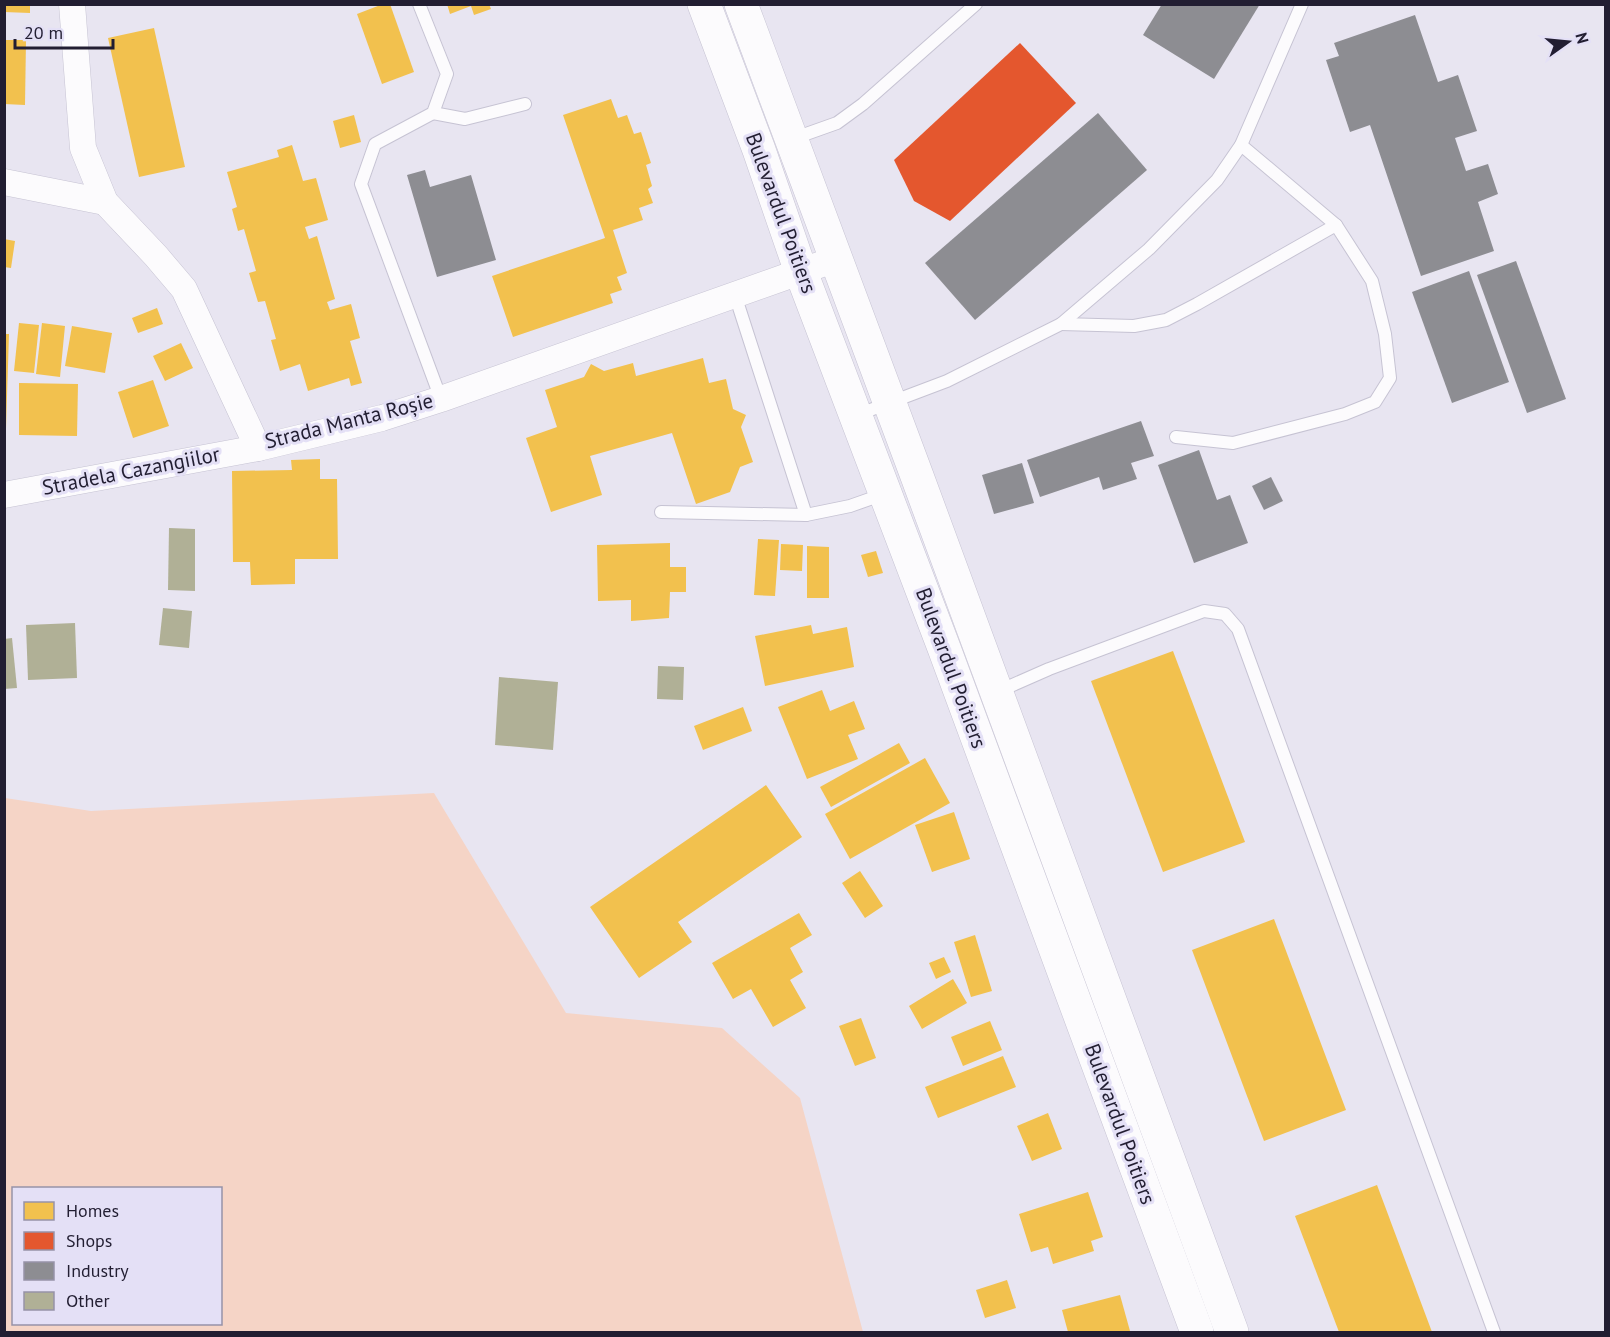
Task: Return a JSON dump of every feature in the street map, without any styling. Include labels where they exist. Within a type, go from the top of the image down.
[{"type":"main road","name":"Bulevardul Poitiers","points":[[704,4],[836,259],[1232,1332]]},
{"type":"main road","name":"Bulevardul Poitiers","points":[[741,4],[775,145],[801,272],[944,648],[1197,1332]]},
{"type":"street","name":"Strada Manta Roșie","points":[[72,4],[83,148],[105,202],[184,289],[258,448],[382,418],[441,399],[836,259]]},
{"type":"street","points":[[4,182],[105,202]]},
{"type":"street","name":"Stradela Cazangiilor","points":[[4,495],[258,448]]},
{"type":"lane","points":[[419,4],[447,74],[433,112],[375,144],[361,184],[441,399]]},
{"type":"lane","points":[[775,145],[837,123],[863,104],[976,4]]},
{"type":"lane","points":[[856,416],[947,381],[1061,324],[1149,249],[1217,180],[1241,145],[1302,4]]},
{"type":"lane","points":[[433,112],[465,119],[525,104]]},
{"type":"lane","points":[[1176,437],[1233,443],[1345,414],[1375,402],[1390,378],[1385,334],[1372,281],[1336,225],[1241,145]]},
{"type":"lane","points":[[1061,324],[1134,326],[1166,320],[1336,225]]},
{"type":"lane","points":[[735,295],[806,515]]},
{"type":"lane","points":[[661,513],[806,515],[850,506],[885,494]]},
{"type":"lane","points":[[995,692],[1049,669],[1204,611],[1225,614],[1238,629],[1494,1332]]},
{"type":"shaded area","points":[[434,793],[566,1013],[722,1028],[800,1098],[863,1332],[5,1332],[5,798],[91,811]]},
{"type":"building: Homes","points":[[4,4],[30,4],[30,13],[4,12]]},
{"type":"building: Homes","points":[[383,4],[390,4],[414,72],[382,84],[357,14]]},
{"type":"building: Homes","points":[[447,4],[489,4],[491,9],[474,15],[471,6],[450,14]]},
{"type":"building: Homes","points":[[154,28],[185,167],[139,177],[108,38]]},
{"type":"building: Homes","points":[[4,40],[26,40],[25,105],[4,104]]},
{"type":"building: Homes","points":[[611,99],[618,118],[627,115],[634,134],[641,132],[651,163],[646,165],[652,186],[648,189],[653,203],[639,208],[643,220],[613,230],[627,273],[617,277],[622,290],[610,294],[613,303],[513,337],[492,276],[605,238],[563,115]]},
{"type":"building: Homes","points":[[354,115],[361,142],[340,148],[333,121]]},
{"type":"building: Homes","points":[[292,145],[303,181],[316,178],[328,220],[305,227],[309,239],[317,236],[335,299],[327,302],[330,310],[351,304],[360,338],[350,341],[362,383],[351,386],[349,378],[308,391],[300,364],[280,371],[271,340],[276,339],[265,301],[258,302],[249,273],[256,271],[244,229],[238,231],[232,209],[237,207],[227,172],[279,157],[277,150]]},
{"type":"building: Homes","points":[[4,239],[15,241],[11,268],[4,267]]},
{"type":"building: Homes","points":[[157,308],[163,324],[138,333],[132,318]]},
{"type":"building: Homes","points":[[19,323],[39,325],[34,373],[14,371]]},
{"type":"building: Homes","points":[[42,323],[65,326],[60,377],[36,374]]},
{"type":"building: Homes","points":[[72,326],[112,333],[105,373],[65,366]]},
{"type":"building: Homes","points":[[4,334],[9,334],[6,428],[4,428]]},
{"type":"building: Homes","points":[[181,343],[193,368],[165,381],[153,356]]},
{"type":"building: Homes","points":[[703,358],[709,383],[726,379],[733,409],[746,415],[741,427],[753,462],[740,467],[730,492],[696,504],[672,433],[590,456],[602,495],[551,512],[526,438],[557,427],[545,390],[584,377],[591,364],[604,371],[633,363],[636,376]]},
{"type":"building: Homes","points":[[153,380],[169,426],[133,438],[118,392]]},
{"type":"building: Homes","points":[[19,383],[78,384],[77,436],[19,435]]},
{"type":"building: Homes","points":[[320,459],[320,479],[337,479],[338,559],[295,559],[295,584],[251,585],[250,562],[233,562],[232,471],[292,470],[291,460]]},
{"type":"building: Homes","points":[[758,539],[779,540],[775,596],[754,595]]},
{"type":"building: Homes","points":[[670,543],[670,567],[686,567],[686,592],[670,592],[669,618],[631,621],[631,600],[598,601],[597,545]]},
{"type":"building: Homes","points":[[781,544],[803,545],[802,571],[780,570]]},
{"type":"building: Homes","points":[[807,546],[829,547],[829,598],[807,598]]},
{"type":"building: Homes","points":[[876,551],[883,573],[868,577],[861,555]]},
{"type":"building: Homes","points":[[811,625],[813,634],[847,627],[854,667],[765,686],[755,636]]},
{"type":"building: Homes","points":[[1173,651],[1245,842],[1163,872],[1091,681]]},
{"type":"building: Homes","points":[[822,690],[830,711],[854,701],[865,729],[848,735],[858,759],[807,779],[778,707]]},
{"type":"building: Homes","points":[[743,707],[752,731],[703,750],[694,726]]},
{"type":"building: Homes","points":[[899,743],[910,763],[831,807],[820,787]]},
{"type":"building: Homes","points":[[925,758],[950,803],[850,859],[825,814]]},
{"type":"building: Homes","points":[[766,785],[802,837],[678,922],[692,942],[639,978],[590,907]]},
{"type":"building: Homes","points":[[954,812],[970,859],[932,872],[915,825]]},
{"type":"building: Homes","points":[[860,871],[883,906],[865,918],[842,883]]},
{"type":"building: Homes","points":[[799,913],[812,935],[790,948],[803,972],[790,980],[806,1008],[773,1027],[751,989],[733,999],[712,963]]},
{"type":"building: Homes","points":[[1274,919],[1346,1110],[1264,1141],[1192,950]]},
{"type":"building: Homes","points":[[975,935],[992,991],[971,997],[954,942]]},
{"type":"building: Homes","points":[[944,957],[951,972],[936,979],[929,963]]},
{"type":"building: Homes","points":[[953,979],[967,1003],[922,1029],[909,1006]]},
{"type":"building: Homes","points":[[861,1018],[876,1058],[855,1066],[839,1026]]},
{"type":"building: Homes","points":[[990,1021],[1002,1050],[963,1066],[951,1037]]},
{"type":"building: Homes","points":[[1003,1056],[1016,1087],[938,1118],[925,1087]]},
{"type":"building: Homes","points":[[1048,1113],[1062,1149],[1032,1161],[1017,1126]]},
{"type":"building: Homes","points":[[1377,1185],[1432,1332],[1339,1332],[1295,1216]]},
{"type":"building: Homes","points":[[1088,1192],[1103,1237],[1091,1241],[1094,1251],[1053,1264],[1048,1247],[1031,1252],[1019,1214]]},
{"type":"building: Homes","points":[[1007,1280],[1016,1308],[985,1318],[976,1290]]},
{"type":"building: Homes","points":[[1120,1295],[1130,1331],[1068,1332],[1062,1310]]},
{"type":"building: Shops","points":[[1020,43],[1076,103],[950,221],[914,201],[894,160]]},
{"type":"building: Industry","points":[[1162,4],[1260,4],[1214,79],[1143,35]]},
{"type":"building: Industry","points":[[1415,15],[1438,82],[1458,75],[1477,131],[1455,138],[1466,171],[1488,164],[1498,194],[1478,202],[1494,251],[1421,276],[1370,125],[1350,132],[1326,60],[1339,56],[1334,43]]},
{"type":"building: Industry","points":[[1098,113],[1147,170],[975,320],[925,263]]},
{"type":"building: Industry","points":[[425,170],[430,187],[471,175],[496,260],[437,277],[407,175]]},
{"type":"building: Industry","points":[[1516,261],[1566,399],[1527,413],[1477,275]]},
{"type":"building: Industry","points":[[1469,271],[1509,382],[1452,403],[1412,292]]},
{"type":"building: Industry","points":[[1141,421],[1154,456],[1131,463],[1137,479],[1103,490],[1099,477],[1040,497],[1027,460]]},
{"type":"building: Industry","points":[[1199,450],[1217,500],[1230,495],[1248,543],[1194,563],[1158,465]]},
{"type":"building: Industry","points":[[1022,463],[1034,503],[994,514],[982,475]]},
{"type":"building: Industry","points":[[1271,477],[1283,501],[1264,510],[1252,486]]},
{"type":"building: Other","points":[[169,528],[195,529],[195,591],[168,590]]},
{"type":"building: Other","points":[[163,608],[192,611],[189,648],[159,645]]},
{"type":"building: Other","points":[[75,623],[77,678],[28,680],[26,625]]},
{"type":"building: Other","points":[[12,638],[17,688],[4,689],[4,639]]},
{"type":"building: Other","points":[[658,666],[684,667],[683,700],[657,699]]},
{"type":"building: Other","points":[[499,677],[558,682],[553,750],[495,745]]}]
